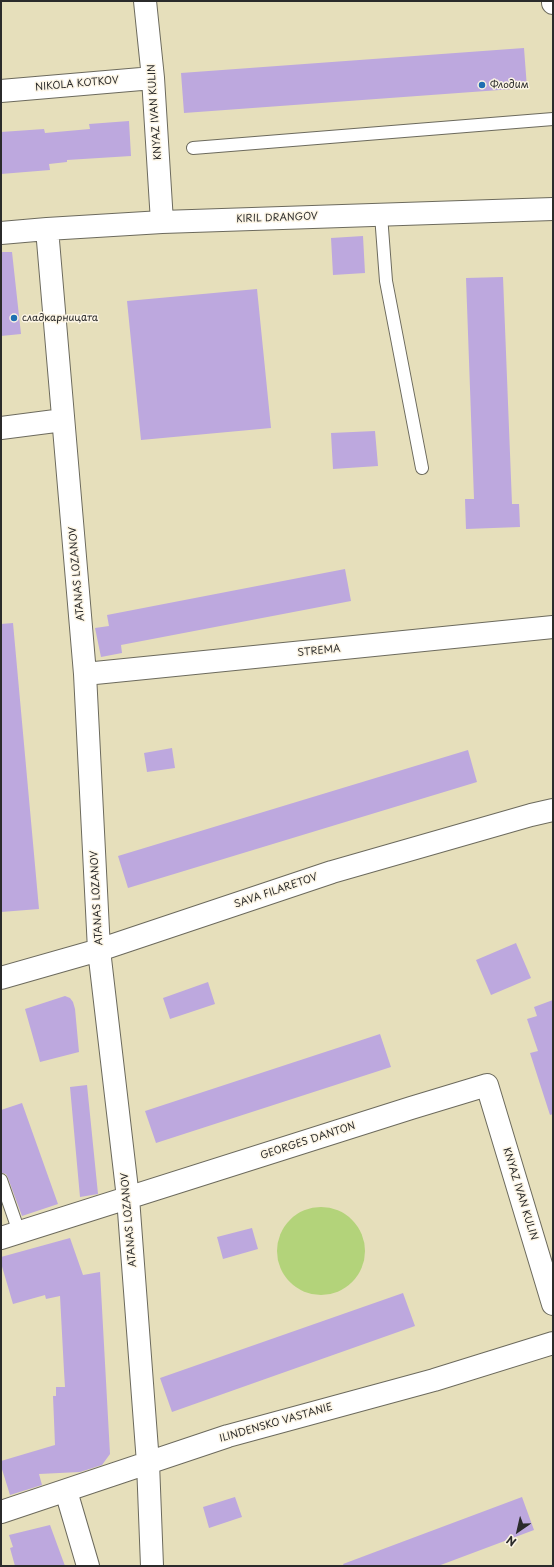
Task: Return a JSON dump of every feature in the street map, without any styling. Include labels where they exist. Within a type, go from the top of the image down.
[{"type":"street","name":"KNYAZ IVAN KULIN","points":[[145,1],[153,78],[162,222]]},
{"type":"street","name":"NIKOLA KOTKOV","points":[[1,91],[153,78]]},
{"type":"street","name":"KIRIL DRANGOV","points":[[1,233],[162,222],[553,208]]},
{"type":"street","name":"ATANAS LOZANOV","points":[[47,229],[85,674],[99,950],[128,1198],[148,1463],[152,1566]]},
{"type":"street","points":[[1,428],[63,420]]},
{"type":"street","name":"STREMA","points":[[85,674],[553,627]]},
{"type":"street","name":"SAVA FILARETOV","points":[[1,978],[99,950],[332,872],[553,810]]},
{"type":"street","name":"KNYAZ IVAN KULIN","points":[[487,1085],[553,1304]]},
{"type":"street","name":"GEORGES DANTON","points":[[10,1235],[487,1085]]},
{"type":"street","name":"ILINDENSKO VASTANIE","points":[[1,1512],[228,1436],[434,1380],[553,1343]]},
{"type":"street","points":[[66,1490],[88,1566]]},
{"type":"lane","points":[[193,148],[553,119]]},
{"type":"lane","points":[[381,214],[386,281],[422,468]]},
{"type":"lane","points":[[1,1180],[10,1235]]},
{"type":"green space","points":[[321,1207],[338,1211],[352,1220],[361,1234],[365,1251],[361,1268],[352,1282],[338,1291],[321,1295],[304,1291],[290,1282],[281,1268],[277,1251],[281,1234],[290,1220],[304,1211]]},
{"type":"building","points":[[524,48],[527,88],[184,113],[181,73]]},
{"type":"building","points":[[129,121],[131,156],[67,160],[67,162],[49,164],[50,170],[1,174],[1,132],[44,129],[45,133],[90,129],[89,124]]},
{"type":"building","points":[[363,236],[365,273],[333,275],[331,238]]},
{"type":"building","points":[[1,252],[12,252],[21,334],[1,336]]},
{"type":"building","points":[[503,277],[512,504],[519,504],[520,527],[466,529],[465,499],[474,499],[466,278]]},
{"type":"building","points":[[257,289],[271,428],[141,440],[127,301]]},
{"type":"building","points":[[375,431],[378,466],[333,469],[331,433]]},
{"type":"building","points":[[345,569],[351,601],[121,645],[122,653],[101,657],[95,628],[109,626],[107,615]]},
{"type":"building","points":[[13,623],[39,909],[1,912],[1,624]]},
{"type":"building","points":[[172,748],[175,768],[147,772],[144,753]]},
{"type":"building","points":[[468,750],[477,782],[128,888],[118,856]]},
{"type":"building","points":[[516,943],[531,978],[491,995],[476,960]]},
{"type":"building","points":[[208,982],[215,1004],[170,1019],[163,998]]},
{"type":"building","points":[[65,996],[70,998],[75,1009],[79,1052],[40,1062],[25,1009]]},
{"type":"building","points":[[553,1000],[553,1114],[550,1115],[530,1053],[538,1051],[527,1019],[537,1016],[534,1007]]},
{"type":"building","points":[[380,1034],[391,1067],[156,1143],[145,1111]]},
{"type":"building","points":[[87,1085],[98,1194],[80,1197],[70,1087]]},
{"type":"building","points":[[22,1103],[58,1204],[22,1216],[8,1178],[6,1174],[1,1173],[1,1110]]},
{"type":"building","points":[[252,1228],[258,1249],[223,1259],[217,1237]]},
{"type":"building","points":[[70,1238],[83,1275],[100,1272],[110,1454],[102,1465],[80,1472],[39,1474],[42,1485],[10,1495],[1,1466],[1,1461],[55,1445],[53,1396],[56,1396],[56,1387],[65,1387],[60,1296],[46,1299],[45,1295],[13,1304],[1,1263],[1,1257]]},
{"type":"building","points":[[403,1293],[415,1326],[172,1412],[160,1378]]},
{"type":"building","points":[[235,1497],[242,1517],[209,1528],[203,1507]]},
{"type":"building","points":[[522,1497],[534,1530],[438,1566],[344,1566],[343,1564]]},
{"type":"building","points":[[50,1525],[65,1566],[15,1566],[10,1548],[13,1547],[9,1535]]},
{"type":"place","name":"Флодим","points":[[482,85]]},
{"type":"place","name":"сладкарницата","points":[[14,318]]}]
